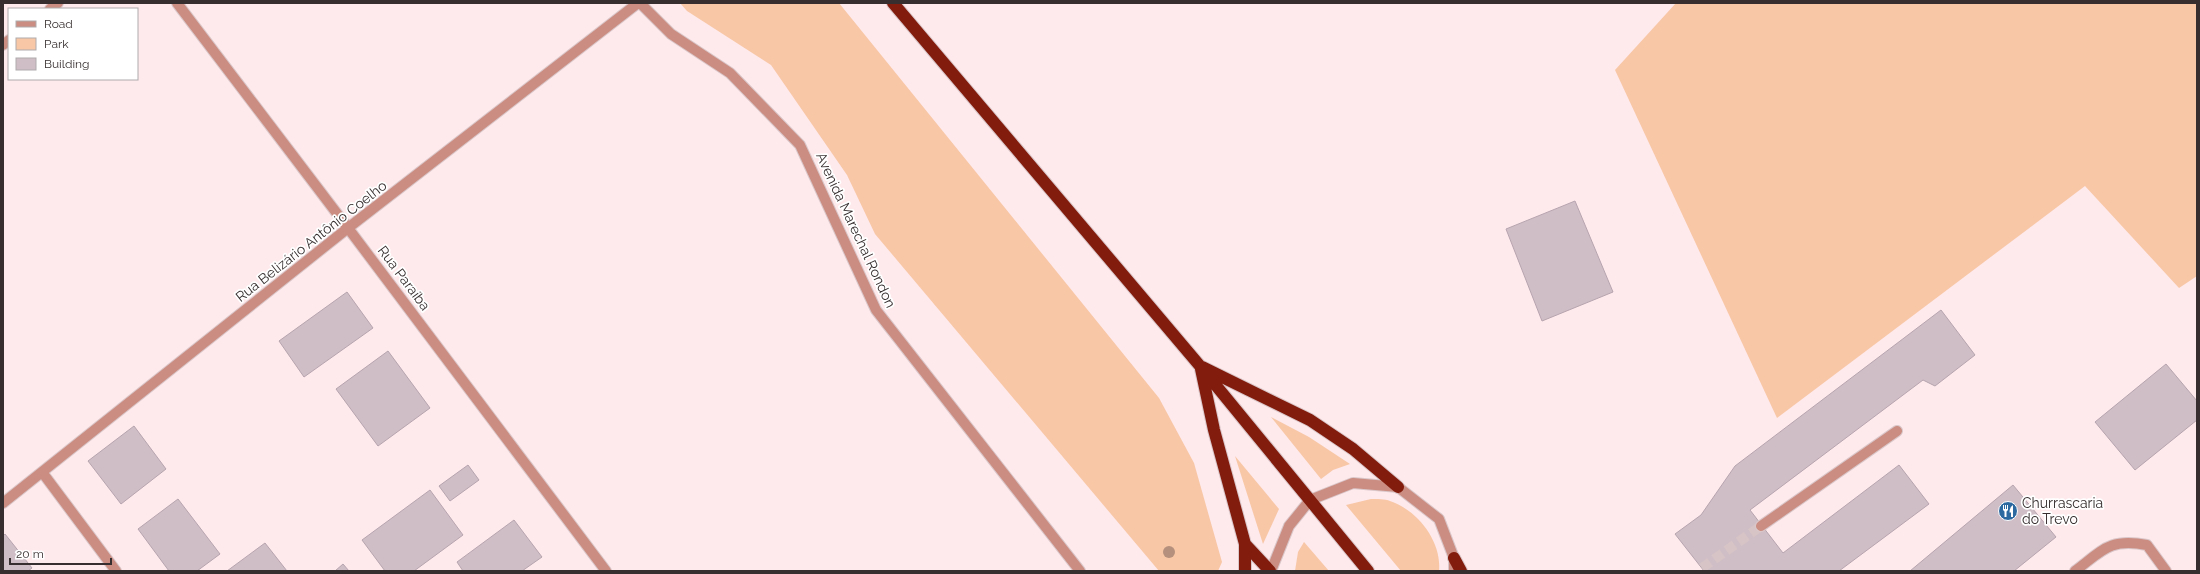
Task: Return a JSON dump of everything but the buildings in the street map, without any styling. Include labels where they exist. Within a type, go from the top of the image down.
[{"type":"highway","points":[[893,3],[1200,366],[1368,571]]},
{"type":"highway","points":[[1200,366],[1252,390],[1310,420],[1353,449],[1398,487]]},
{"type":"highway","points":[[1200,366],[1214,430],[1245,544],[1246,571]]},
{"type":"highway","points":[[1245,544],[1270,571]]},
{"type":"highway","points":[[1454,558],[1461,571]]},
{"type":"street","name":"Rua Paraíba","points":[[176,3],[348,228],[606,571]]},
{"type":"street","name":"Rua Belizário Antônio Coelho","points":[[3,503],[348,228],[639,3]]},
{"type":"street","name":"Avenida Marechal Rondon","points":[[639,3],[671,34],[730,73],[800,145],[876,310],[1080,571]]},
{"type":"street","points":[[1761,526],[1897,431]]},
{"type":"street","points":[[42,472],[116,571]]},
{"type":"street","points":[[1270,571],[1289,526],[1310,500],[1353,483],[1398,487],[1439,519],[1454,558],[1454,571]]},
{"type":"street","points":[[2075,571],[2112,544],[2129,542],[2147,545],[2166,571]]},
{"type":"green space","points":[[680,3],[839,3],[1159,398],[1194,463],[1222,562],[1218,571],[1159,571],[875,234],[847,175],[771,65],[687,11]]},
{"type":"green space","points":[[1676,3],[2197,3],[2197,276],[2179,288],[2085,186],[1777,418],[1615,70]]},
{"type":"green space","points":[[1271,417],[1309,437],[1350,464],[1333,470],[1321,479]]},
{"type":"green space","points":[[1235,456],[1279,509],[1263,544]]},
{"type":"green space","points":[[1371,499],[1383,499],[1400,505],[1418,519],[1432,538],[1439,560],[1439,571],[1401,571],[1346,505]]},
{"type":"green space","points":[[1304,542],[1329,571],[1295,571],[1298,552]]},
{"type":"tunnel","points":[[1702,568],[1761,526]]},
{"type":"place","name":"Churrascaria do Trevo","points":[[2008,511]]}]
